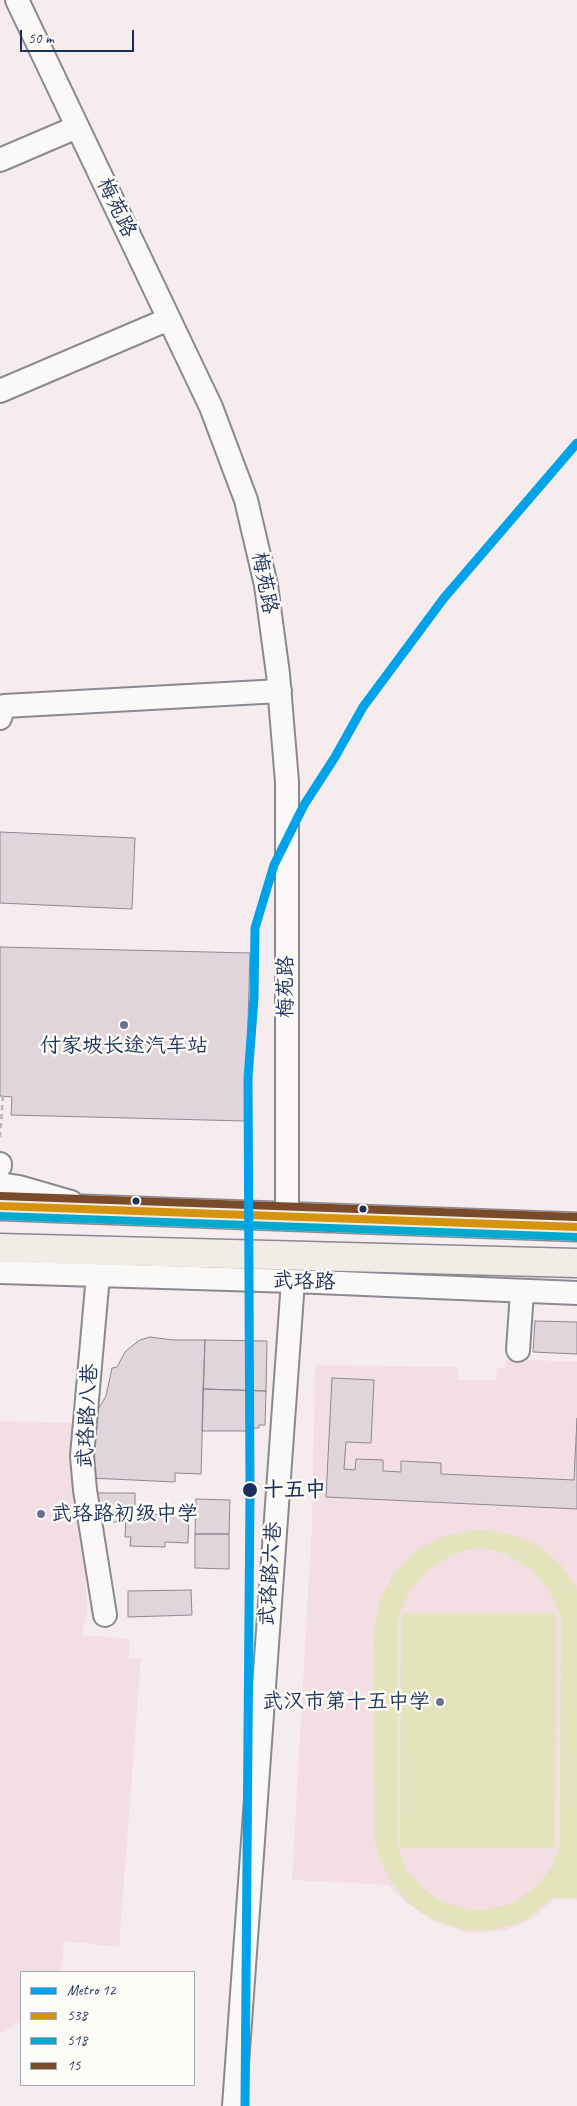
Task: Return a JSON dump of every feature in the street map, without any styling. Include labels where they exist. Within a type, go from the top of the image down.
[{"type":"highway","points":[[0,1206],[577,1227]]},
{"type":"highway","name":"武珞路","points":[[0,1248],[577,1263]]},
{"type":"street","name":"梅苑路","points":[[17,0],[211,407],[246,500],[266,585],[280,691],[287,782],[287,1217]]},
{"type":"street","points":[[0,160],[77,127]]},
{"type":"street","points":[[0,391],[169,319]]},
{"type":"street","points":[[0,718],[4,706],[280,691]]},
{"type":"street","points":[[0,1184],[19,1187],[98,1210]]},
{"type":"street","name":"武珞路","points":[[0,1272],[293,1281],[577,1293]]},
{"type":"street","points":[[0,1288],[12,1288],[47,1273]]},
{"type":"street","name":"武珞路八巷","points":[[98,1275],[82,1456],[85,1490],[105,1615]]},
{"type":"street","name":"武珞路六巷","points":[[234,2106],[293,1281]]},
{"type":"street","points":[[518,1350],[522,1292]]},
{"type":"path","points":[[0,1136],[3,1096]]},
{"type":"shaded area","name":"武汉市第十五中学","points":[[506,1360],[577,1361],[577,1900],[553,1900],[533,1918],[523,1924],[502,1931],[477,1933],[464,1932],[433,1921],[408,1904],[388,1885],[292,1880],[312,1524],[315,1365],[458,1367],[458,1380],[496,1380],[497,1368],[505,1368]]},
{"type":"shaded area","points":[[0,1421],[79,1423],[87,1611],[82,1635],[130,1639],[129,1659],[141,1657],[119,1947],[64,1941],[61,1971],[20,1971],[20,2022],[0,2034]]},
{"type":"green space","points":[[474,1530],[487,1530],[512,1535],[539,1546],[562,1566],[577,1589],[577,1897],[552,1898],[528,1918],[516,1924],[489,1930],[462,1929],[421,1912],[408,1902],[390,1880],[375,1843],[373,1638],[380,1599],[395,1572],[417,1550],[444,1536]],"holes":[[[476,1547],[504,1553],[528,1567],[538,1576],[552,1595],[561,1618],[560,1845],[551,1868],[536,1887],[516,1901],[504,1906],[480,1910],[467,1909],[443,1902],[422,1888],[406,1869],[397,1845],[397,1619],[409,1592],[427,1571],[450,1556]]]},
{"type":"green space","points":[[401,1613],[556,1613],[555,1848],[400,1848]]},
{"type":"building","points":[[0,832],[135,838],[132,909],[0,903]]},
{"type":"building","name":"付家坡长途汽车站","points":[[0,947],[250,953],[245,1121],[11,1115],[12,1097],[0,1096]]},
{"type":"building","points":[[535,1321],[577,1322],[577,1354],[533,1352]]},
{"type":"building","points":[[150,1337],[173,1340],[205,1340],[201,1474],[175,1473],[175,1482],[90,1478],[90,1423],[106,1396],[112,1368],[117,1367],[125,1352],[132,1346],[140,1340]]},
{"type":"building","points":[[205,1340],[267,1341],[266,1391],[203,1389]]},
{"type":"building","points":[[332,1378],[374,1380],[371,1443],[346,1442],[344,1469],[355,1470],[356,1459],[383,1460],[383,1471],[401,1472],[401,1461],[441,1463],[441,1474],[574,1480],[577,1418],[577,1509],[326,1497]]},
{"type":"building","points":[[203,1389],[266,1391],[265,1425],[259,1425],[259,1428],[249,1428],[249,1431],[202,1431]]},
{"type":"building","points":[[93,1493],[135,1493],[135,1505],[122,1505],[121,1522],[107,1522],[107,1517],[92,1517]]},
{"type":"building","points":[[196,1499],[230,1500],[229,1534],[195,1534]]},
{"type":"building","points":[[126,1514],[189,1515],[188,1543],[165,1542],[165,1547],[130,1546],[131,1537],[125,1537]]},
{"type":"building","points":[[195,1534],[229,1534],[229,1569],[195,1568]]},
{"type":"building","points":[[191,1590],[192,1615],[128,1617],[128,1591]]},
{"type":"metro line","name":"12","points":[[245,2106],[250,1491],[248,1078],[254,998],[255,928],[274,865],[304,805],[335,757],[363,707],[444,598],[577,443]]},
{"type":"transit line","name":"15","points":[[0,1196],[577,1217]]},
{"type":"transit line","name":"538","points":[[0,1206],[577,1227]]},
{"type":"transit line","name":"518","points":[[0,1216],[577,1237]]},
{"type":"place","name":"付家坡长途汽车站","points":[[124,1025]]},
{"type":"place","name":"十五中","points":[[250,1490]]},
{"type":"place","name":"武珞路初级中学","points":[[41,1514]]},
{"type":"place","name":"武汉市第十五中学","points":[[440,1702]]}]
